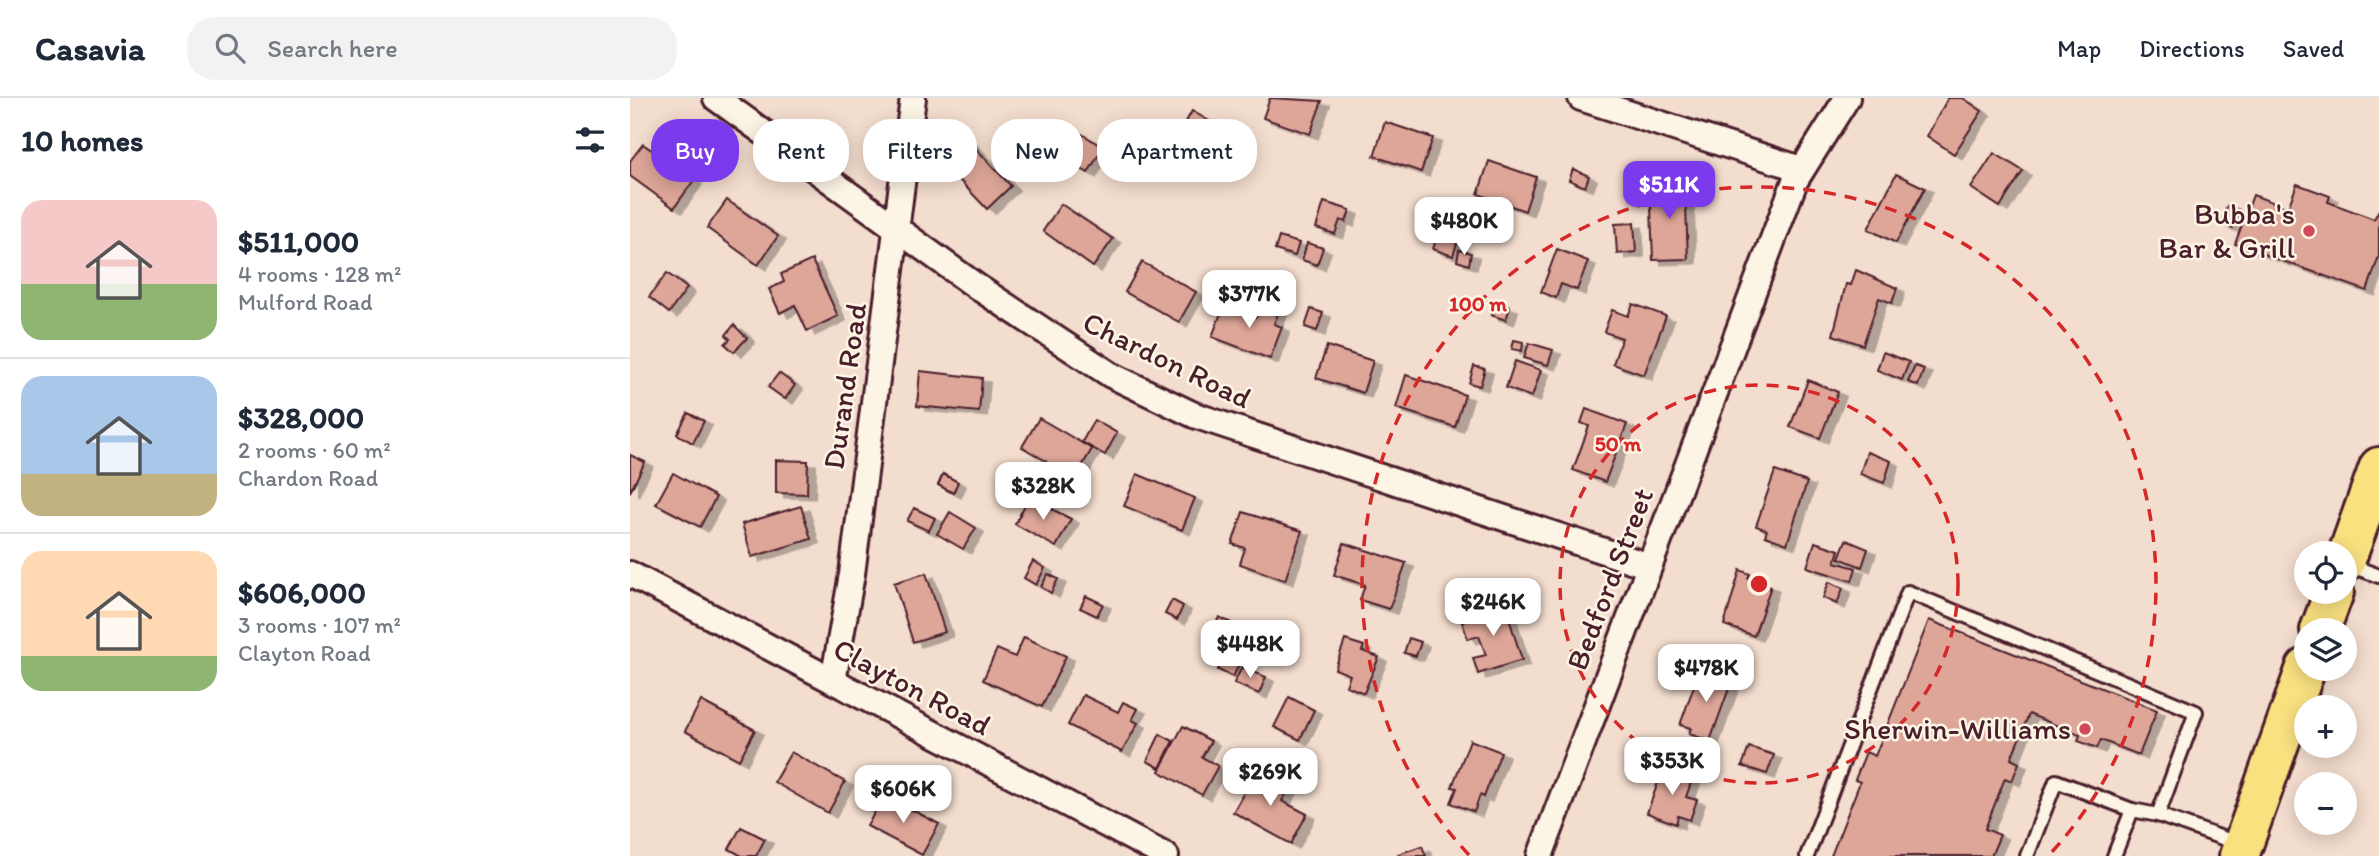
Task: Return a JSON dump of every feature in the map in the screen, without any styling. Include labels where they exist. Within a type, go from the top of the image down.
[{"type":"main road","points":[[2353,541],[2379,467]]},
{"type":"main road","points":[[2240,851],[2301,681]]},
{"type":"street","name":"Chardon Road","points":[[716,98],[1058,343],[1111,375],[1194,415],[1649,566]]},
{"type":"street","name":"Durand Road","points":[[833,681],[852,574],[913,98]]},
{"type":"street","points":[[1581,98],[1801,169]]},
{"type":"street","name":"Bedford Street","points":[[1540,856],[1770,244],[1801,169],[1847,98]]},
{"type":"street","name":"Clayton Road","points":[[630,575],[1166,856]]},
{"type":"lane","points":[[2357,567],[2379,576]]},
{"type":"lane","points":[[1807,856],[1908,592],[2196,712],[2158,815]]},
{"type":"lane","points":[[2027,856],[2056,781],[2132,810],[2158,815],[2240,851]]},
{"type":"lane","points":[[2114,856],[2132,810]]},
{"type":"building","points":[[1270,98],[1322,101],[1310,134],[1263,118]]},
{"type":"building","points":[[1948,98],[1963,98],[1982,111],[1954,154],[1927,136]]},
{"type":"building","points":[[1192,111],[1206,119],[1188,119]]},
{"type":"building","points":[[1385,122],[1433,138],[1421,172],[1374,156]]},
{"type":"building","points":[[1083,135],[1097,143],[1097,157],[1088,173],[1083,170]]},
{"type":"building","points":[[643,144],[651,150],[651,182],[693,182],[674,208],[630,176],[630,161]]},
{"type":"building","points":[[977,150],[991,165],[991,182],[1007,182],[1011,186],[987,209],[961,182],[977,182]]},
{"type":"building","points":[[1994,153],[2023,171],[2000,207],[1971,188]]},
{"type":"building","points":[[1489,161],[1536,177],[1525,211],[1478,194]]},
{"type":"building","points":[[1573,169],[1589,176],[1585,187],[1569,180]]},
{"type":"building","points":[[1896,174],[1925,188],[1896,243],[1868,229]]},
{"type":"building","points":[[1685,181],[1688,259],[1653,260],[1650,183]]},
{"type":"building","name":"Bubba's Bar & Grill","points":[[2297,184],[2330,196],[2328,202],[2374,219],[2379,210],[2379,256],[2367,291],[2235,244],[2253,195],[2288,208]]},
{"type":"building","points":[[727,200],[778,236],[758,265],[707,228]]},
{"type":"building","points":[[1324,202],[1350,210],[1346,222],[1340,220],[1335,234],[1316,228]]},
{"type":"building","points":[[1061,204],[1113,239],[1093,267],[1043,231]]},
{"type":"building","points":[[2227,206],[2239,210],[2233,228],[2221,224]]},
{"type":"building","points":[[1442,220],[1462,227],[1453,256],[1433,249]]},
{"type":"building","points":[[1634,223],[1636,252],[1617,254],[1615,224]]},
{"type":"building","points":[[1279,237],[1299,243],[1295,256],[1275,250]]},
{"type":"building","points":[[1307,243],[1323,248],[1317,265],[1302,260]]},
{"type":"building","points":[[1557,249],[1588,261],[1577,290],[1561,284],[1556,298],[1541,292]]},
{"type":"building","points":[[1459,250],[1471,253],[1469,265],[1457,261]]},
{"type":"building","points":[[812,260],[838,316],[807,331],[795,305],[780,313],[769,289],[784,282],[781,274]]},
{"type":"building","points":[[1142,262],[1196,292],[1179,322],[1125,292]]},
{"type":"building","points":[[1856,270],[1897,288],[1892,303],[1879,298],[1863,345],[1833,335],[1846,284],[1851,285]]},
{"type":"building","points":[[667,273],[687,288],[669,313],[649,297]]},
{"type":"building","points":[[1495,302],[1510,307],[1506,320],[1491,315]]},
{"type":"building","points":[[1261,304],[1279,311],[1274,324],[1282,327],[1270,359],[1212,337],[1224,305],[1256,317]]},
{"type":"building","points":[[1633,304],[1666,316],[1644,375],[1613,364],[1622,338],[1604,332],[1612,310],[1628,316]]},
{"type":"building","points":[[1311,309],[1323,313],[1317,331],[1305,327]]},
{"type":"building","points":[[734,325],[747,338],[734,352],[725,344],[730,339],[726,335]]},
{"type":"building","points":[[1514,340],[1523,342],[1522,351],[1512,349]]},
{"type":"building","points":[[1529,343],[1553,350],[1548,365],[1524,358]]},
{"type":"building","points":[[1327,346],[1373,361],[1363,393],[1316,378]]},
{"type":"building","points":[[1883,352],[1909,362],[1902,380],[1877,370]]},
{"type":"building","points":[[1515,361],[1541,370],[1532,397],[1506,388]]},
{"type":"building","points":[[1474,366],[1485,369],[1480,386],[1469,383]]},
{"type":"building","points":[[1915,366],[1924,369],[1918,386],[1908,382]]},
{"type":"building","points":[[920,371],[982,378],[979,412],[917,406]]},
{"type":"building","points":[[779,373],[795,385],[785,399],[768,387]]},
{"type":"building","points":[[1406,375],[1465,395],[1455,427],[1396,408]]},
{"type":"building","points":[[1808,380],[1838,392],[1820,438],[1790,427]]},
{"type":"building","points":[[1586,409],[1627,424],[1605,482],[1573,470],[1589,426],[1581,423]]},
{"type":"building","points":[[688,413],[704,421],[693,443],[677,434]]},
{"type":"building","points":[[1039,418],[1092,449],[1069,488],[1040,471],[1046,461],[1022,447]]},
{"type":"building","points":[[1094,420],[1117,433],[1105,455],[1082,442]]},
{"type":"building","points":[[1867,452],[1891,461],[1884,483],[1860,474]]},
{"type":"building","points":[[630,455],[645,462],[630,492]]},
{"type":"building","points":[[776,460],[808,461],[807,494],[776,493]]},
{"type":"building","points":[[1775,471],[1807,482],[1787,544],[1765,536],[1767,530],[1756,526]]},
{"type":"building","points":[[673,473],[716,497],[700,527],[656,504]]},
{"type":"building","points":[[943,474],[958,482],[953,493],[938,485]]},
{"type":"building","points":[[1137,474],[1195,498],[1182,530],[1124,506]]},
{"type":"building","points":[[1029,497],[1071,519],[1056,547],[1015,524]]},
{"type":"building","points":[[801,506],[811,539],[752,557],[742,524]]},
{"type":"building","points":[[914,508],[935,518],[929,531],[907,521]]},
{"type":"building","points":[[950,512],[976,528],[963,549],[937,534]]},
{"type":"building","points":[[1243,512],[1302,531],[1285,580],[1240,564],[1245,548],[1232,544]]},
{"type":"building","points":[[1846,540],[1868,549],[1862,567],[1839,558]]},
{"type":"building","points":[[1815,542],[1839,550],[1835,562],[1856,568],[1852,581],[1807,567]]},
{"type":"building","points":[[1344,543],[1406,563],[1389,609],[1360,600],[1365,585],[1334,575]]},
{"type":"building","points":[[1033,561],[1045,568],[1036,585],[1024,578]]},
{"type":"building","points":[[1740,570],[1750,574],[1748,578],[1771,586],[1754,636],[1724,625]]},
{"type":"building","points":[[926,573],[945,632],[913,642],[894,583]]},
{"type":"building","points":[[1048,574],[1058,579],[1051,593],[1041,587]]},
{"type":"building","points":[[1829,582],[1843,588],[1837,604],[1823,598]]},
{"type":"building","points":[[1086,596],[1103,604],[1097,616],[1080,608]]},
{"type":"building","points":[[1172,600],[1183,606],[1177,620],[1165,614]]},
{"type":"building","points":[[1504,602],[1522,660],[1478,674],[1473,658],[1486,655],[1479,636],[1468,639],[1462,622],[1473,618],[1472,613]]},
{"type":"building","points":[[1219,617],[1235,625],[1230,636],[1214,628]]},
{"type":"building","points":[[1929,620],[2157,710],[2139,755],[2101,740],[2097,748],[2078,741],[2080,735],[2029,714],[2011,759],[2019,763],[2012,781],[2005,778],[1985,829],[2000,835],[1991,856],[1831,856],[1860,782],[1855,780],[1866,752],[1875,756]]},
{"type":"building","points":[[1024,637],[1066,656],[1042,707],[983,680],[997,649],[1015,657]]},
{"type":"building","points":[[1409,638],[1421,642],[1416,656],[1404,653]]},
{"type":"building","points":[[1345,640],[1364,646],[1362,651],[1379,657],[1364,693],[1346,686],[1350,675],[1335,669]]},
{"type":"building","points":[[1225,655],[1240,662],[1233,677],[1218,670]]},
{"type":"building","points":[[1242,667],[1266,677],[1259,694],[1234,683]]},
{"type":"building","points":[[1700,669],[1732,680],[1710,741],[1689,734],[1691,728],[1680,725]]},
{"type":"building","points":[[1083,695],[1118,712],[1123,702],[1138,709],[1132,720],[1138,723],[1122,752],[1068,725]]},
{"type":"building","points":[[1289,697],[1314,710],[1300,740],[1274,727]]},
{"type":"building","points":[[701,701],[755,730],[739,760],[685,731]]},
{"type":"building","points":[[1183,726],[1211,741],[1202,757],[1218,766],[1202,795],[1159,771]]},
{"type":"building","points":[[1160,734],[1173,741],[1160,768],[1147,761]]},
{"type":"building","points":[[1470,740],[1501,752],[1484,797],[1480,795],[1474,812],[1451,803],[1457,788],[1452,787]]},
{"type":"building","points":[[1749,747],[1774,755],[1767,774],[1742,766]]},
{"type":"building","points":[[791,752],[845,782],[828,813],[774,782]]},
{"type":"building","points":[[1664,766],[1693,777],[1686,797],[1697,800],[1690,820],[1678,816],[1676,824],[1647,813]]},
{"type":"building","points":[[1256,771],[1289,789],[1282,801],[1307,814],[1291,844],[1233,812]]},
{"type":"building","points":[[884,795],[939,824],[922,855],[867,826]]},
{"type":"building","points":[[741,827],[765,839],[756,856],[742,856],[729,849]]},
{"type":"building","points":[[1422,846],[1426,856],[1398,854]]},
{"type":"place","name":"Bubba's Bar & Grill","points":[[2309,231]]},
{"type":"place","name":"Sherwin-Williams","points":[[2085,729]]}]
